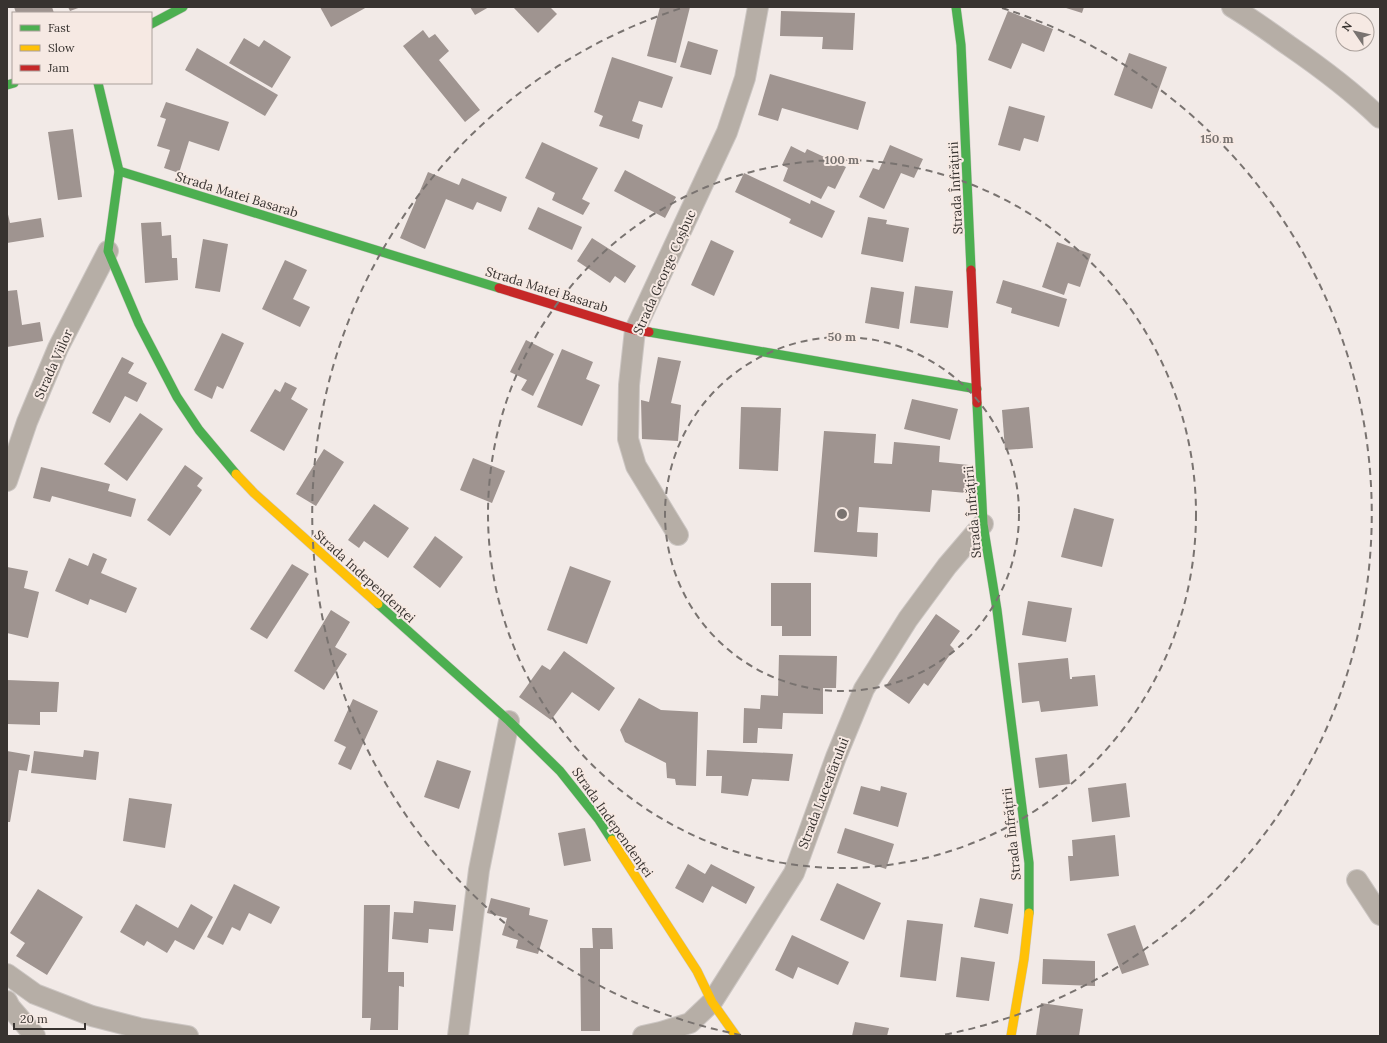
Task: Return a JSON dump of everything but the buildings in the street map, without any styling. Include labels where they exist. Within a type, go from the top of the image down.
[{"type":"street","points":[[152,23],[183,7]]},
{"type":"street","name":"Strada George Coșbuc","points":[[678,535],[636,466],[628,439],[629,385],[635,330],[727,132],[745,78],[758,7]]},
{"type":"street","name":"Strada Înfrățirii","points":[[956,7],[961,46],[983,524],[997,610],[1029,863],[1029,912],[1024,959],[1012,1036]]},
{"type":"street","points":[[1232,7],[1308,59],[1363,102],[1380,118]]},
{"type":"street","points":[[98,84],[120,171],[108,251]]},
{"type":"street","name":"Strada Matei Basarab","points":[[120,171],[635,330],[977,389]]},
{"type":"street","name":"Strada Viilor","points":[[7,480],[28,422],[58,348],[108,251]]},
{"type":"street","name":"Strada Independenței","points":[[108,251],[139,324],[177,397],[199,430],[224,461],[254,493],[509,721],[560,771],[599,820],[697,971],[712,1002],[736,1036]]},
{"type":"street","name":"Strada Luceafărului","points":[[643,1036],[690,1023],[712,1002],[794,873],[836,757],[864,689],[908,619],[947,566],[983,524]]},
{"type":"street","points":[[458,1036],[479,870],[509,721]]},
{"type":"street","points":[[1357,880],[1380,915]]},
{"type":"street","points":[[7,974],[35,994],[92,1016],[138,1028],[188,1036]]},
{"type":"street","points":[[7,1001],[10,1007],[35,1036]]},
{"type":"traffic: fast","points":[[152,23],[183,7]]},
{"type":"traffic: fast","points":[[956,7],[961,45],[971,270]]},
{"type":"traffic: fast","points":[[7,85],[12,84]]},
{"type":"traffic: fast","points":[[98,84],[119,171],[108,251],[139,324],[177,397],[199,430],[236,474]]},
{"type":"traffic: fast","points":[[119,171],[499,288]]},
{"type":"traffic: fast","points":[[649,332],[977,389]]},
{"type":"traffic: fast","points":[[977,403],[983,524],[997,610],[1029,863],[1029,913]]},
{"type":"traffic: fast","points":[[378,604],[509,721],[560,771],[599,820],[612,840]]},
{"type":"traffic: slow","points":[[236,474],[254,493],[378,604]]},
{"type":"traffic: slow","points":[[612,840],[697,971],[712,1002],[736,1036]]},
{"type":"traffic: slow","points":[[1011,1036],[1024,959],[1029,913]]},
{"type":"traffic: jam","points":[[971,270],[977,403]]},
{"type":"traffic: jam","points":[[499,288],[635,330],[649,332]]}]
